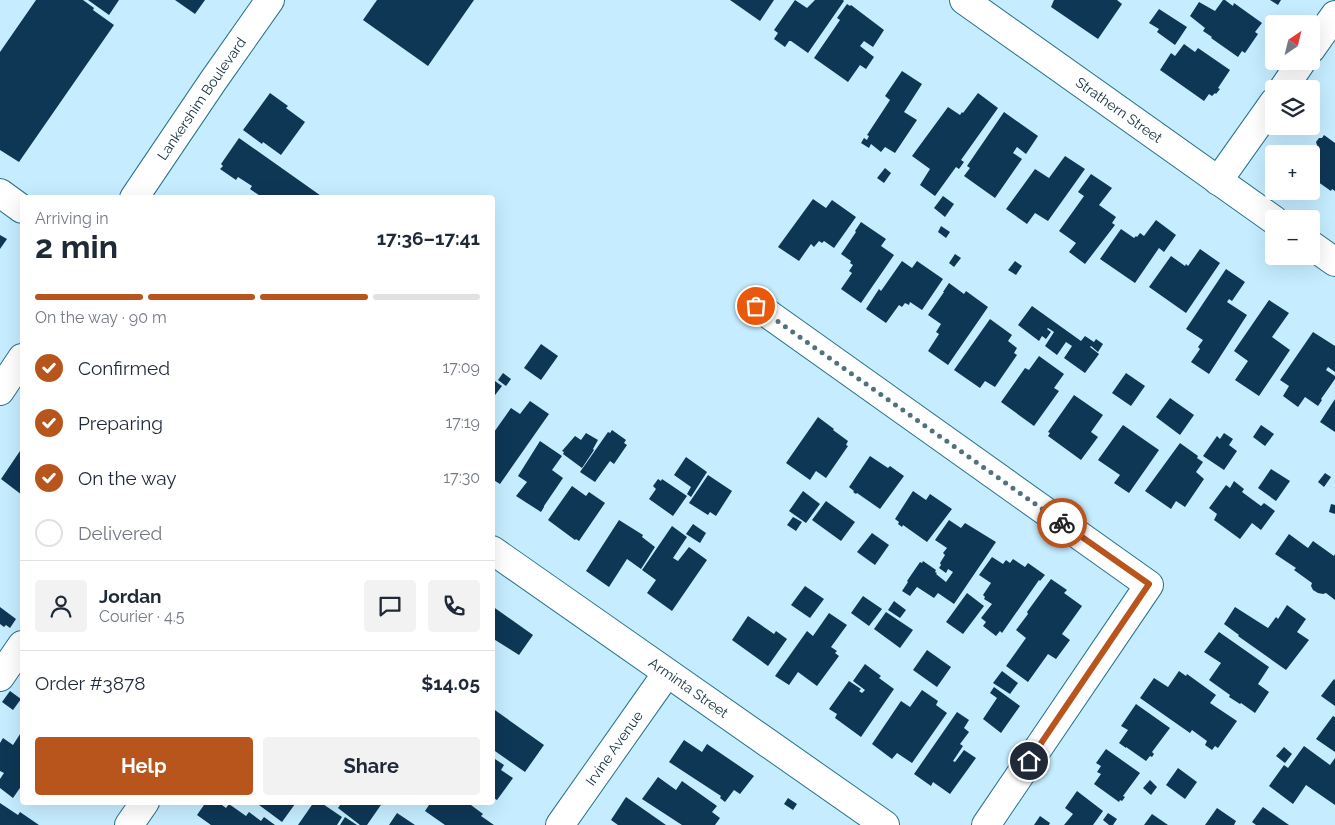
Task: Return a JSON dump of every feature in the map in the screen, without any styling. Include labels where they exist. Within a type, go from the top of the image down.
[{"type":"street","name":"Lankershim Boulevard","points":[[136,195],[270,0]]},
{"type":"street","name":"Strathern Street","points":[[964,0],[1265,214]]},
{"type":"street","points":[[1320,36],[1335,15]]},
{"type":"street","points":[[1218,181],[1265,115]]},
{"type":"street","points":[[0,192],[20,207]]},
{"type":"street","points":[[1320,252],[1335,262]]},
{"type":"street","points":[[756,306],[1149,584],[986,825]]},
{"type":"street","points":[[0,391],[20,361]]},
{"type":"street","name":"Arminta Street","points":[[495,552],[885,825]]},
{"type":"street","points":[[0,677],[20,648]]},
{"type":"street","name":"Irvine Avenue","points":[[560,825],[667,673]]},
{"type":"street","points":[[129,825],[143,805]]},
{"type":"building","points":[[36,0],[83,0],[94,8],[93,10],[114,25],[19,162],[0,150],[0,52]]},
{"type":"building","points":[[88,0],[119,0],[109,15]]},
{"type":"building","points":[[175,0],[205,0],[195,14]]},
{"type":"building","points":[[377,0],[474,0],[428,66],[363,20]]},
{"type":"building","points":[[730,0],[774,0],[760,21]]},
{"type":"building","points":[[795,0],[807,8],[815,0],[844,1],[808,53],[791,41],[785,47],[774,39],[778,33],[774,30]]},
{"type":"building","points":[[1054,0],[1117,0],[1122,4],[1098,39],[1051,7]]},
{"type":"building","points":[[1223,0],[1233,6],[1234,3],[1262,23],[1255,32],[1258,34],[1245,53],[1242,51],[1238,57],[1211,38],[1203,31],[1205,28],[1190,16],[1199,2],[1215,11]]},
{"type":"building","points":[[1270,0],[1281,0],[1278,5]]},
{"type":"building","points":[[847,4],[884,30],[873,47],[864,41],[860,46],[874,57],[866,69],[860,65],[848,82],[814,58],[840,20],[837,18]]},
{"type":"building","points":[[1159,9],[1187,27],[1175,45],[1157,32],[1159,29],[1149,23]]},
{"type":"building","points":[[1184,44],[1195,52],[1198,48],[1230,70],[1216,94],[1212,96],[1209,94],[1204,101],[1160,70],[1171,53],[1175,56]]},
{"type":"building","points":[[902,71],[922,84],[904,112],[917,120],[895,153],[885,147],[881,152],[871,144],[869,148],[861,143],[864,138],[867,140],[869,136],[867,135],[890,100],[885,96]]},
{"type":"building","points":[[270,93],[305,122],[281,155],[243,130]]},
{"type":"building","points":[[978,93],[998,108],[961,160],[964,162],[959,169],[956,167],[935,196],[920,185],[930,169],[912,156],[948,107],[960,115]]},
{"type":"building","points":[[1004,112],[1038,136],[1026,154],[1017,147],[1013,153],[1022,159],[995,198],[964,176],[970,168],[967,166]]},
{"type":"building","points":[[1324,135],[1335,143],[1335,191],[1332,189],[1331,191],[1320,183],[1320,145],[1317,145],[1316,142],[1319,138],[1322,138]]},
{"type":"building","points":[[239,138],[320,195],[259,195],[250,189],[252,186],[238,177],[236,180],[220,169],[223,166],[221,164]]},
{"type":"building","points":[[1065,156],[1085,169],[1048,221],[1035,213],[1027,224],[1006,209],[1035,169],[1049,178]]},
{"type":"building","points":[[885,168],[891,173],[884,183],[877,178]]},
{"type":"building","points":[[1091,174],[1112,188],[1099,205],[1116,217],[1112,223],[1115,225],[1085,264],[1069,252],[1076,243],[1059,231],[1084,196],[1078,192]]},
{"type":"building","points":[[943,196],[954,204],[945,217],[934,208]]},
{"type":"building","points":[[813,199],[826,208],[832,200],[856,217],[834,248],[824,241],[822,243],[819,241],[814,247],[811,244],[799,261],[778,247]]},
{"type":"building","points":[[1156,220],[1176,235],[1164,252],[1159,248],[1135,283],[1100,259],[1121,229],[1134,238],[1140,233],[1144,236]]},
{"type":"building","points":[[861,222],[886,239],[881,246],[894,255],[861,303],[841,289],[852,273],[849,271],[853,265],[850,263],[851,261],[841,254]]},
{"type":"building","points":[[941,226],[950,232],[946,238],[938,232]]},
{"type":"building","points":[[0,235],[7,239],[0,249]]},
{"type":"building","points":[[1200,249],[1220,263],[1186,313],[1149,287],[1171,256],[1185,266],[1186,264],[1188,266]]},
{"type":"building","points":[[955,254],[961,258],[954,267],[949,263]]},
{"type":"building","points":[[902,261],[912,268],[917,261],[943,279],[922,310],[910,302],[909,305],[905,303],[902,307],[899,305],[886,323],[866,309],[879,289],[881,291]]},
{"type":"building","points":[[1015,261],[1022,266],[1016,275],[1008,270]]},
{"type":"building","points":[[1226,269],[1245,282],[1232,301],[1229,299],[1227,302],[1247,315],[1209,374],[1191,362],[1200,349],[1198,347],[1203,340],[1186,329]]},
{"type":"building","points":[[949,283],[964,294],[966,291],[988,307],[948,365],[928,351],[939,334],[936,332],[941,324],[928,315]]},
{"type":"building","points":[[1269,300],[1289,313],[1272,337],[1290,350],[1259,396],[1235,380],[1248,361],[1234,351]]},
{"type":"building","points":[[1032,306],[1081,341],[1085,336],[1094,342],[1096,339],[1103,344],[1098,352],[1090,347],[1099,354],[1085,373],[1064,358],[1072,346],[1066,342],[1057,355],[1045,346],[1054,332],[1048,328],[1051,332],[1046,339],[1042,336],[1039,341],[1018,325]]},
{"type":"building","points":[[990,319],[1012,335],[1008,341],[1017,348],[1014,353],[1017,355],[995,387],[985,381],[980,388],[954,370]]},
{"type":"building","points":[[1313,332],[1335,346],[1335,372],[1328,367],[1326,370],[1335,376],[1335,379],[1318,406],[1305,397],[1298,407],[1283,396],[1289,386],[1280,380]]},
{"type":"building","points":[[541,344],[558,356],[541,380],[524,368]]},
{"type":"building","points":[[1039,356],[1064,374],[1054,388],[1059,391],[1034,426],[1001,402],[1025,368],[1029,370]]},
{"type":"building","points":[[503,373],[511,379],[506,386],[498,380]]},
{"type":"building","points":[[1126,373],[1145,386],[1131,406],[1112,393]]},
{"type":"building","points":[[495,381],[502,386],[495,395]]},
{"type":"building","points":[[1074,395],[1103,415],[1091,432],[1098,437],[1081,460],[1048,436],[1050,433],[1048,432]]},
{"type":"building","points":[[1170,398],[1194,415],[1180,435],[1156,417]]},
{"type":"building","points":[[1335,399],[1335,432],[1320,422]]},
{"type":"building","points":[[530,401],[549,414],[500,484],[495,481],[495,431],[511,408],[520,414]]},
{"type":"building","points":[[818,417],[848,441],[846,445],[848,446],[826,478],[816,471],[810,480],[786,463]]},
{"type":"building","points":[[1123,425],[1159,450],[1129,493],[1114,483],[1120,475],[1098,460]]},
{"type":"building","points":[[1261,425],[1274,434],[1265,446],[1253,437]]},
{"type":"building","points":[[612,430],[626,440],[624,443],[627,445],[614,464],[610,461],[595,482],[580,472],[608,432],[610,433]]},
{"type":"building","points":[[586,433],[598,440],[582,468],[563,454],[564,452],[562,451],[575,436],[581,440]]},
{"type":"building","points":[[1224,433],[1233,439],[1229,445],[1237,451],[1224,470],[1203,456],[1217,436],[1220,439]]},
{"type":"building","points":[[540,441],[562,456],[552,470],[563,478],[541,512],[516,496],[527,482],[518,476]]},
{"type":"building","points":[[1180,443],[1203,462],[1196,472],[1204,479],[1185,507],[1176,501],[1171,509],[1145,491]]},
{"type":"building","points":[[20,451],[20,493],[1,479]]},
{"type":"building","points":[[870,456],[888,468],[890,466],[904,476],[880,509],[853,492],[849,487]]},
{"type":"building","points":[[686,457],[707,472],[691,497],[687,494],[691,487],[674,475]]},
{"type":"building","points":[[1271,469],[1290,481],[1276,501],[1258,488]]},
{"type":"building","points":[[1325,473],[1331,477],[1324,487],[1318,482]]},
{"type":"building","points":[[708,475],[732,491],[716,516],[710,512],[708,515],[689,503]]},
{"type":"building","points":[[658,479],[661,481],[662,479],[687,496],[673,516],[649,499],[656,489],[653,486]]},
{"type":"building","points":[[1234,481],[1244,489],[1242,492],[1261,506],[1264,503],[1275,511],[1261,530],[1252,523],[1240,539],[1214,520],[1217,514],[1209,508],[1226,485],[1230,488]]},
{"type":"building","points":[[572,486],[586,496],[589,492],[605,503],[579,541],[548,520]]},
{"type":"building","points":[[803,491],[820,504],[806,523],[789,511]]},
{"type":"building","points":[[913,491],[926,500],[930,494],[952,509],[927,542],[903,525],[902,527],[895,519]]},
{"type":"building","points":[[826,501],[855,522],[841,541],[812,520]]},
{"type":"building","points":[[1331,504],[1335,505],[1335,514],[1329,512]]},
{"type":"building","points":[[793,517],[802,522],[796,531],[787,525]]},
{"type":"building","points":[[619,520],[643,535],[642,537],[655,547],[641,569],[627,559],[609,587],[586,571]]},
{"type":"building","points":[[949,520],[961,528],[965,523],[996,542],[954,604],[938,593],[934,598],[917,587],[910,596],[902,591],[920,562],[922,563],[923,561],[936,570],[936,574],[946,582],[953,572],[948,569],[946,573],[939,568],[945,555],[943,553],[947,548],[935,540]]},
{"type":"building","points":[[693,524],[706,533],[700,543],[686,534]]},
{"type":"building","points":[[672,526],[687,537],[673,558],[678,561],[689,547],[707,560],[672,611],[647,593],[656,580],[642,570]]},
{"type":"building","points":[[872,533],[889,545],[875,565],[857,552]]},
{"type":"building","points":[[1289,534],[1308,548],[1313,541],[1334,556],[1335,554],[1335,600],[1326,593],[1318,593],[1313,590],[1312,583],[1294,570],[1296,568],[1275,554]]},
{"type":"building","points":[[992,557],[1003,564],[1006,560],[1010,563],[1013,559],[1025,567],[1028,563],[1045,575],[1039,580],[1002,633],[1000,631],[996,636],[983,626],[986,622],[981,618],[992,604],[984,599],[983,595],[991,583],[979,575]]},
{"type":"building","points":[[1051,579],[1067,590],[1064,593],[1082,606],[1062,634],[1070,640],[1056,659],[1048,654],[1028,682],[1006,666],[1026,638],[1016,630]]},
{"type":"building","points":[[805,586],[824,599],[810,618],[791,605]]},
{"type":"building","points":[[967,593],[984,606],[963,634],[946,622]]},
{"type":"building","points":[[863,596],[882,609],[869,626],[851,613]]},
{"type":"building","points":[[894,601],[906,610],[900,618],[888,610]]},
{"type":"building","points":[[1287,605],[1306,619],[1297,632],[1309,640],[1286,670],[1224,624],[1235,607],[1268,628],[1276,617],[1278,619]]},
{"type":"building","points":[[0,607],[16,619],[10,628],[0,624]]},
{"type":"building","points":[[495,608],[533,635],[519,655],[495,640]]},
{"type":"building","points":[[886,612],[913,630],[900,648],[874,629]]},
{"type":"building","points":[[829,613],[847,625],[831,647],[837,651],[835,653],[839,656],[817,686],[798,672],[789,685],[775,676],[807,631],[813,636]]},
{"type":"building","points":[[748,616],[774,634],[776,631],[787,639],[768,666],[732,640]]},
{"type":"building","points":[[1219,632],[1269,667],[1258,684],[1269,692],[1255,713],[1229,697],[1230,695],[1209,680],[1221,663],[1204,652]]},
{"type":"building","points":[[927,650],[951,667],[937,687],[913,670]]},
{"type":"building","points":[[865,664],[894,689],[861,737],[835,718],[837,714],[829,709],[849,681],[861,689],[859,691],[862,693],[865,690],[853,681]]},
{"type":"building","points":[[1002,671],[1018,683],[1010,694],[993,683]]},
{"type":"building","points":[[1179,671],[1186,676],[1187,674],[1216,695],[1210,703],[1237,721],[1218,748],[1215,746],[1212,750],[1205,745],[1207,741],[1192,730],[1190,733],[1140,698],[1154,678],[1168,687]]},
{"type":"building","points":[[1335,680],[1335,706],[1321,696]]},
{"type":"building","points":[[994,687],[1020,706],[1001,733],[983,719],[997,698],[990,693]]},
{"type":"building","points":[[922,690],[938,701],[936,705],[947,713],[912,763],[897,753],[892,759],[872,744],[901,701],[910,707]]},
{"type":"building","points":[[10,691],[20,698],[13,710],[2,702]]},
{"type":"building","points":[[1136,704],[1170,728],[1152,752],[1154,754],[1152,757],[1150,756],[1146,761],[1119,743],[1128,730],[1121,726]]},
{"type":"building","points":[[495,710],[544,745],[525,772],[495,751]]},
{"type":"building","points":[[957,712],[969,720],[964,728],[969,732],[960,744],[963,746],[953,761],[955,762],[964,750],[976,758],[950,794],[933,782],[931,786],[914,774]]},
{"type":"building","points":[[1333,716],[1335,717],[1335,752],[1316,739]]},
{"type":"building","points":[[20,734],[20,788],[13,798],[0,788],[0,779],[4,773],[0,771],[0,743],[3,738],[13,745]]},
{"type":"building","points":[[684,740],[702,752],[707,744],[754,776],[740,794],[734,790],[725,802],[720,798],[721,796],[669,762]]},
{"type":"building","points":[[1304,746],[1330,765],[1335,758],[1335,805],[1306,785],[1293,804],[1269,786],[1284,765],[1288,768]]},
{"type":"building","points":[[1284,747],[1292,754],[1285,763],[1276,756]]},
{"type":"building","points":[[1106,749],[1140,773],[1123,796],[1125,797],[1119,802],[1094,784],[1101,774],[1097,772],[1101,766],[1096,763]]},
{"type":"building","points":[[495,759],[504,765],[501,770],[513,778],[497,800],[495,799]]},
{"type":"building","points":[[1178,768],[1197,782],[1185,799],[1166,785]]},
{"type":"building","points":[[658,777],[676,790],[682,781],[717,806],[712,812],[720,818],[715,825],[682,825],[642,799]]},
{"type":"building","points":[[1150,780],[1157,787],[1151,795],[1143,788]]},
{"type":"building","points":[[1077,791],[1103,811],[1093,825],[1064,825],[1073,814],[1065,808]]},
{"type":"building","points":[[626,797],[666,825],[618,825],[611,820]]},
{"type":"building","points":[[788,798],[797,804],[793,810],[784,804]]},
{"type":"building","points":[[0,803],[18,815],[20,812],[39,825],[0,825]]},
{"type":"building","points":[[204,805],[222,805],[226,808],[230,805],[246,816],[249,812],[261,821],[264,817],[275,825],[211,825],[197,815]]},
{"type":"building","points":[[259,805],[294,805],[282,822]]},
{"type":"building","points":[[312,805],[324,805],[342,817],[337,825],[298,825]]},
{"type":"building","points":[[340,805],[381,805],[367,825],[360,825],[338,808]]},
{"type":"building","points":[[429,805],[471,805],[483,814],[481,816],[494,825],[445,825],[425,811]]},
{"type":"building","points":[[1263,807],[1289,825],[1256,825],[1252,822]]},
{"type":"building","points":[[1217,808],[1236,821],[1234,825],[1205,825]]},
{"type":"building","points":[[397,813],[415,825],[389,825]]},
{"type":"building","points":[[1108,813],[1117,819],[1113,825],[1109,825],[1103,820]]},
{"type":"building","points":[[1152,814],[1168,825],[1144,825]]},
{"type":"building","points":[[1040,816],[1050,823],[1049,825],[1034,825]]},
{"type":"building","points":[[345,817],[357,825],[340,825]]},
{"type":"way so far","points":[[756,306],[1062,523]]},
{"type":"route","points":[[1029,761],[1149,584],[1062,523]]}]
